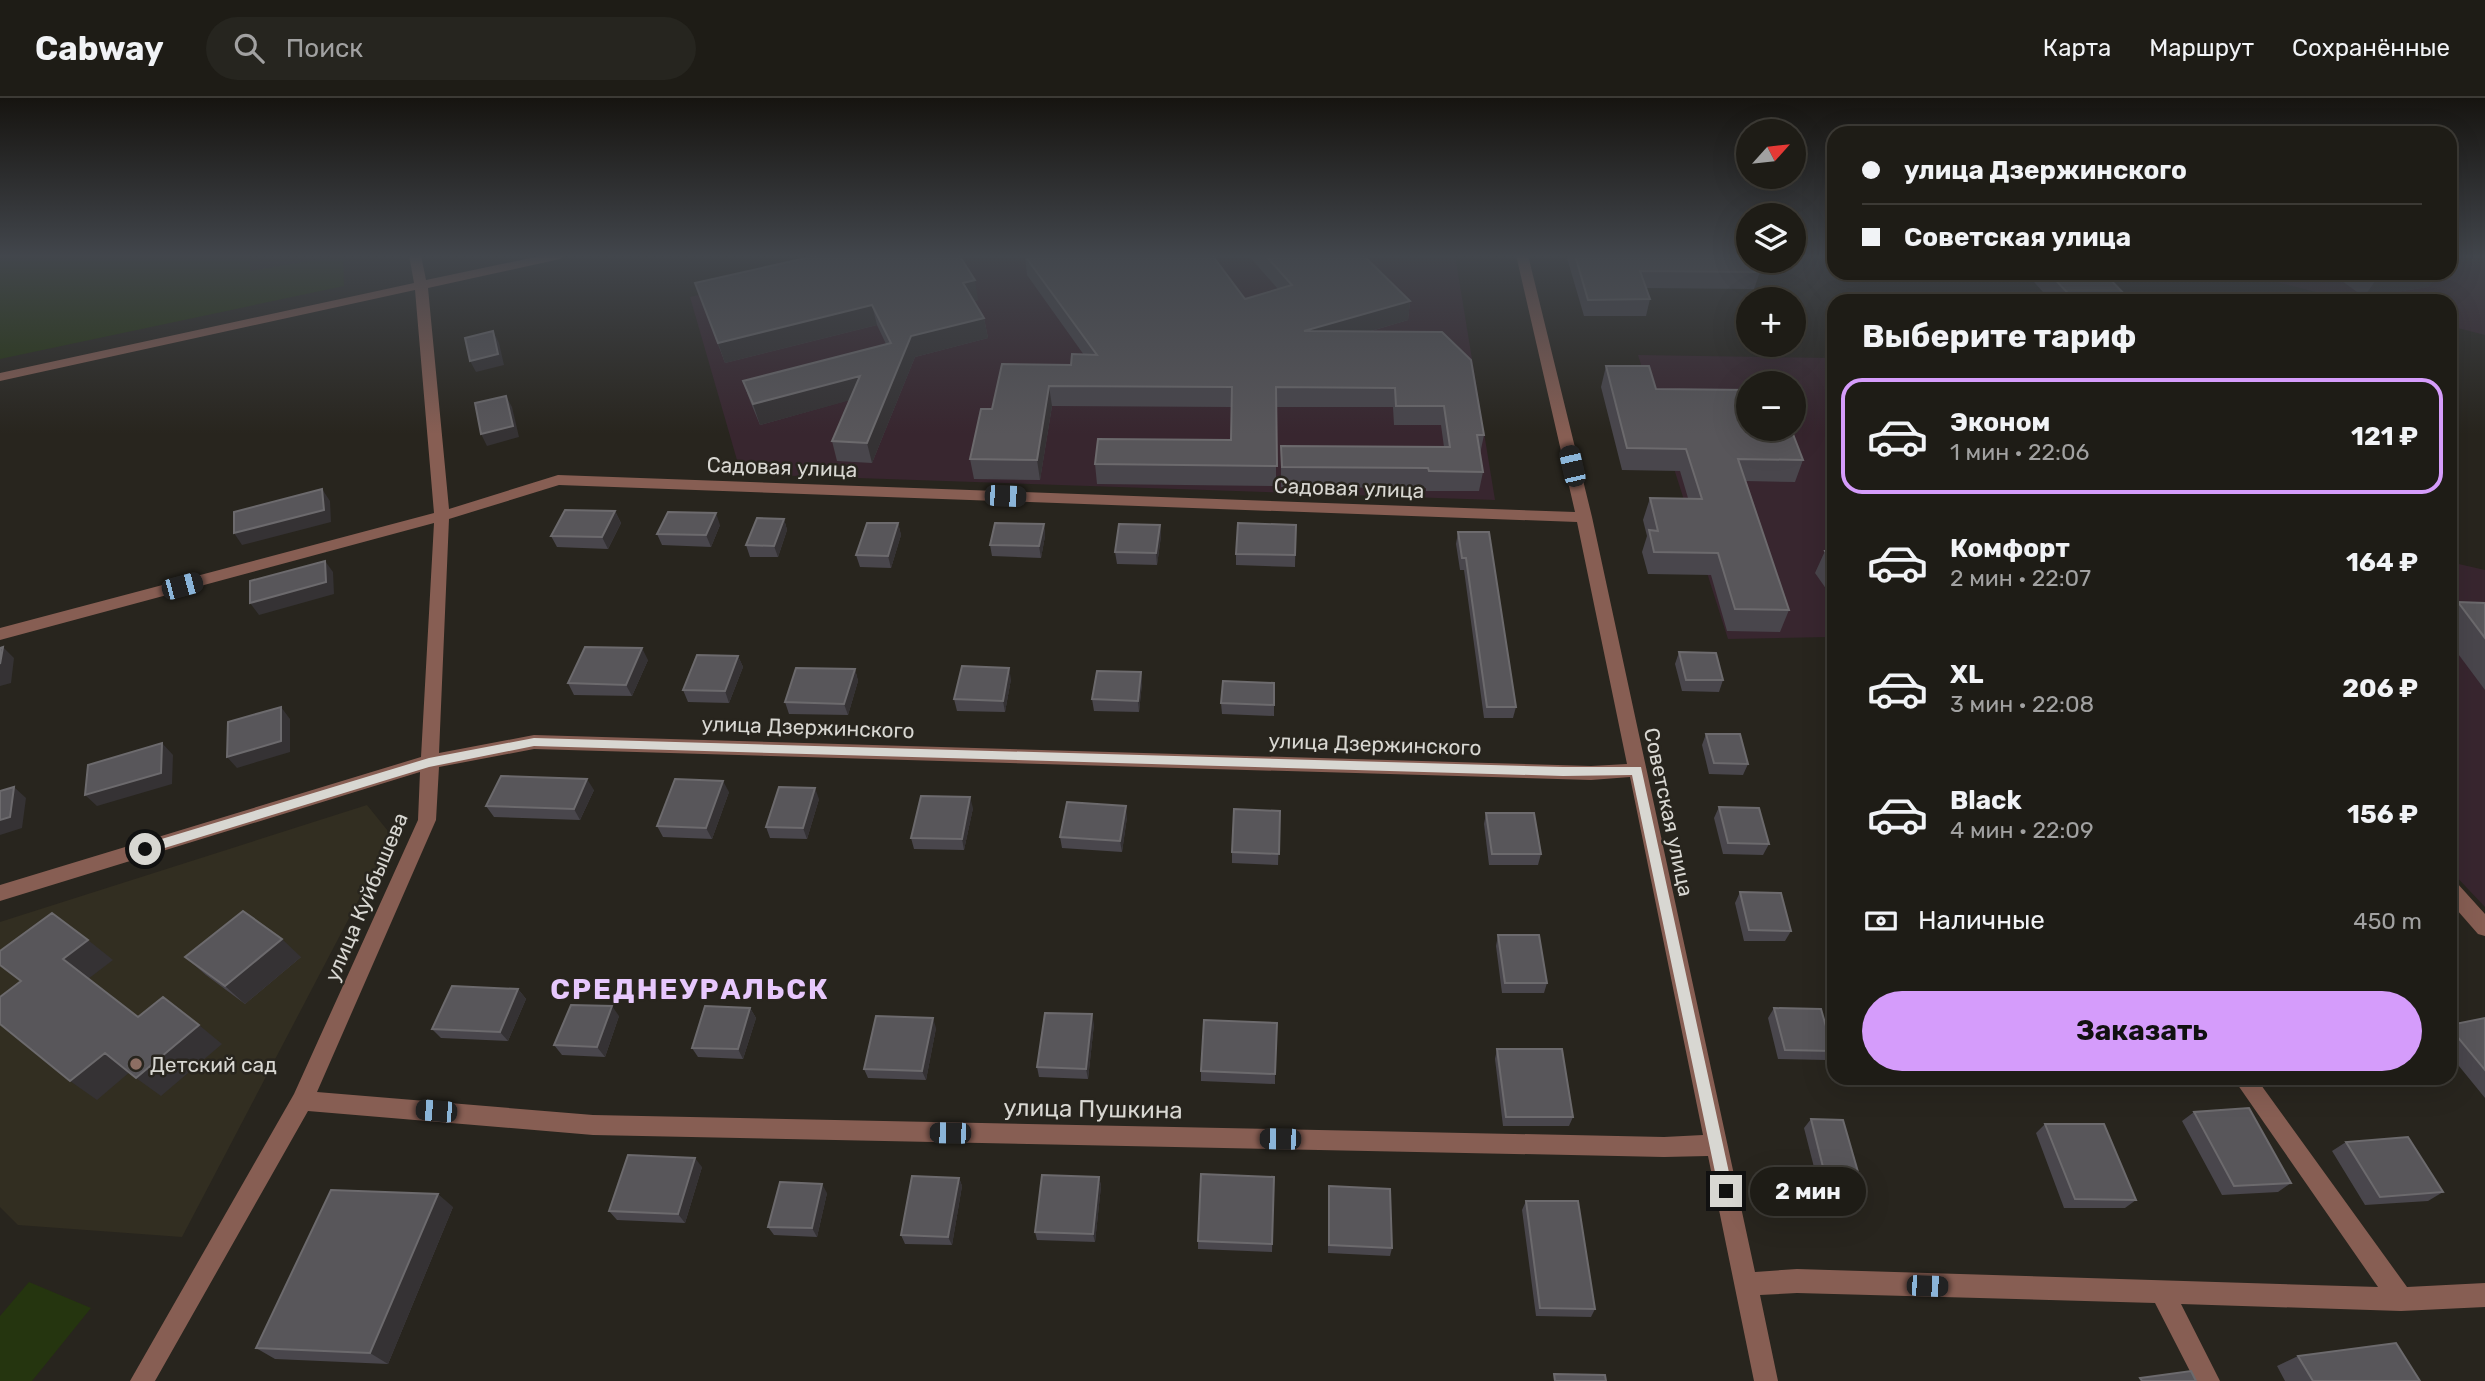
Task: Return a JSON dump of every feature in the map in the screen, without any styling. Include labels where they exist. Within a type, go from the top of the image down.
[{"type":"street","points":[[0,377],[284,315]]},
{"type":"street","name":"улица Куйбышева","points":[[142,1381],[302,1101],[427,820],[442,516],[424,315]]},
{"type":"street","name":"Советская улица","points":[[1536,315],[1584,517],[1766,1381]]},
{"type":"street","name":"Садовая улица","points":[[0,634],[442,516],[558,480],[1584,517]]},
{"type":"street","name":"улица Дзержинского","points":[[0,893],[429,762],[534,742],[1549,772],[1637,770]]},
{"type":"street","points":[[2457,897],[2485,928]]},
{"type":"street","points":[[2249,1085],[2401,1298]]},
{"type":"street","name":"улица Пушкина","points":[[302,1101],[593,1125],[1664,1147],[1716,1145]]},
{"type":"street","points":[[1746,1283],[1797,1281],[2401,1298],[2485,1295]]},
{"type":"street","points":[[2162,1293],[2208,1381]]},
{"type":"shaded area","points":[[695,315],[1465,315],[1495,500],[741,474]]},
{"type":"shaded area","points":[[2457,315],[2485,315],[2485,335],[2457,328]]},
{"type":"shaded area","points":[[1638,355],[1827,358],[1827,637],[1728,639]]},
{"type":"shaded area","points":[[2457,564],[2485,570],[2485,907],[2457,877]]},
{"type":"shaded area","name":"Детский сад","points":[[367,805],[392,836],[182,1237],[18,1225],[0,1207],[0,922]]},
{"type":"green space","points":[[0,315],[208,315],[0,359]]},
{"type":"green space","points":[[29,1282],[91,1308],[32,1381],[0,1381],[0,1316]]},
{"type":"building","points":[[707,315],[832,315],[718,343]]},
{"type":"building","points":[[877,315],[982,315],[984,318],[911,336],[867,443],[832,441],[860,376],[753,404],[743,381],[891,343]]},
{"type":"building","points":[[1068,315],[1361,315],[1304,331],[1442,332],[1471,360],[1484,435],[1477,435],[1483,472],[1429,471],[1428,468],[1282,467],[1281,446],[1450,447],[1444,406],[1396,406],[1395,388],[1276,387],[1277,466],[1095,464],[1098,439],[1231,440],[1232,387],[1049,386],[1037,460],[970,459],[981,409],[992,409],[1002,364],[1071,365],[1072,354],[1097,355]]},
{"type":"building","points":[[493,331],[498,354],[470,361],[465,338]]},
{"type":"building","points":[[1606,366],[1649,366],[1656,389],[1736,390],[1736,441],[1796,441],[1803,460],[1738,459],[1789,610],[1735,609],[1718,553],[1654,552],[1649,530],[1658,531],[1650,498],[1702,499],[1686,449],[1627,448]]},
{"type":"building","points":[[506,396],[513,426],[481,434],[475,403]]},
{"type":"building","points":[[322,489],[324,510],[234,533],[234,512]]},
{"type":"building","points":[[565,510],[615,511],[602,537],[551,536]]},
{"type":"building","points":[[668,512],[716,513],[706,535],[657,534]]},
{"type":"building","points":[[757,518],[784,519],[774,546],[746,545]]},
{"type":"building","points":[[867,523],[898,523],[888,556],[856,555]]},
{"type":"building","points":[[995,523],[1044,524],[1039,546],[990,545]]},
{"type":"building","points":[[1238,523],[1296,525],[1295,555],[1236,554]]},
{"type":"building","points":[[1119,524],[1160,525],[1156,553],[1115,552]]},
{"type":"building","points":[[1458,532],[1489,532],[1516,707],[1487,707],[1466,558],[1462,558]]},
{"type":"building","points":[[325,561],[326,582],[250,603],[250,581]]},
{"type":"building","points":[[2458,602],[2485,603],[2485,638]]},
{"type":"building","points":[[585,647],[642,648],[626,685],[568,683]]},
{"type":"building","points":[[1679,652],[1716,653],[1723,680],[1686,680]]},
{"type":"building","points":[[697,655],[738,656],[725,691],[683,690]]},
{"type":"building","points":[[962,666],[1009,668],[1003,701],[954,699]]},
{"type":"building","points":[[796,668],[855,669],[844,704],[785,702]]},
{"type":"building","points":[[1097,671],[1141,672],[1138,701],[1092,699]]},
{"type":"building","points":[[1223,681],[1274,683],[1274,705],[1221,703]]},
{"type":"building","points":[[281,707],[281,741],[227,757],[228,722]]},
{"type":"building","points":[[1706,734],[1740,734],[1748,764],[1714,763]]},
{"type":"building","points":[[162,743],[161,773],[85,795],[88,765]]},
{"type":"building","points":[[501,776],[587,779],[574,809],[486,806]]},
{"type":"building","points":[[675,779],[723,781],[706,828],[657,826]]},
{"type":"building","points":[[14,787],[10,817],[0,820],[0,791]]},
{"type":"building","points":[[779,787],[815,788],[803,828],[766,827]]},
{"type":"building","points":[[921,796],[970,797],[962,839],[911,838]]},
{"type":"building","points":[[1067,802],[1126,806],[1120,841],[1060,837]]},
{"type":"building","points":[[1719,807],[1759,808],[1769,844],[1728,843]]},
{"type":"building","points":[[1234,809],[1280,811],[1279,854],[1232,852]]},
{"type":"building","points":[[1486,813],[1534,813],[1541,854],[1492,854]]},
{"type":"building","points":[[1740,892],[1781,893],[1791,931],[1749,930]]},
{"type":"building","points":[[243,911],[282,939],[225,986],[185,957]]},
{"type":"building","points":[[52,913],[88,940],[63,959],[138,1017],[163,997],[199,1025],[136,1078],[105,1053],[70,1081],[0,1024],[0,997],[21,981],[0,965],[0,951]]},
{"type":"building","points":[[1498,935],[1539,935],[1547,983],[1505,983]]},
{"type":"building","points":[[452,986],[518,989],[500,1032],[432,1029]]},
{"type":"building","points":[[571,1005],[612,1006],[597,1047],[554,1045]]},
{"type":"building","points":[[705,1006],[750,1008],[738,1049],[692,1048]]},
{"type":"building","points":[[1774,1008],[1821,1009],[1827,1030],[1827,1051],[1785,1050]]},
{"type":"building","points":[[1045,1013],[1092,1014],[1086,1069],[1037,1067]]},
{"type":"building","points":[[876,1016],[933,1018],[922,1071],[864,1069]]},
{"type":"building","points":[[2485,1018],[2485,1070],[2457,1036],[2457,1024]]},
{"type":"building","points":[[1204,1020],[1277,1023],[1275,1074],[1201,1071]]},
{"type":"building","points":[[1497,1049],[1562,1049],[1573,1117],[1506,1117]]},
{"type":"building","points":[[2249,1108],[2291,1183],[2234,1186],[2194,1112]]},
{"type":"building","points":[[1811,1119],[1843,1120],[1858,1172],[1824,1171]]},
{"type":"building","points":[[2045,1124],[2104,1124],[2136,1200],[2075,1199]]},
{"type":"building","points":[[2408,1137],[2443,1192],[2380,1197],[2346,1142]]},
{"type":"building","points":[[628,1155],[695,1158],[678,1214],[609,1211]]},
{"type":"building","points":[[1201,1174],[1274,1177],[1272,1244],[1198,1241]]},
{"type":"building","points":[[1042,1175],[1099,1177],[1093,1234],[1035,1232]]},
{"type":"building","points":[[912,1176],[959,1178],[948,1237],[901,1235]]},
{"type":"building","points":[[780,1182],[822,1184],[812,1228],[768,1227]]},
{"type":"building","points":[[1329,1186],[1390,1189],[1392,1248],[1329,1245]]},
{"type":"building","points":[[331,1190],[438,1194],[370,1353],[256,1348]]},
{"type":"building","points":[[1526,1201],[1578,1201],[1595,1309],[1540,1308]]},
{"type":"building","points":[[2396,1343],[2420,1381],[2313,1381],[2298,1356]]},
{"type":"building","points":[[2191,1371],[2196,1381],[2142,1381],[2140,1378]]},
{"type":"building","points":[[1554,1374],[1605,1375],[1606,1381],[1555,1381]]},
{"type":"place","name":"Детский сад","points":[[136,1064]]},
{"type":"district","name":"СРЕДНЕУРАЛЬСК","points":[[690,989]]},
{"type":"route","points":[[145,849],[429,762],[534,742],[1591,773],[1637,770],[1726,1191]]}]
